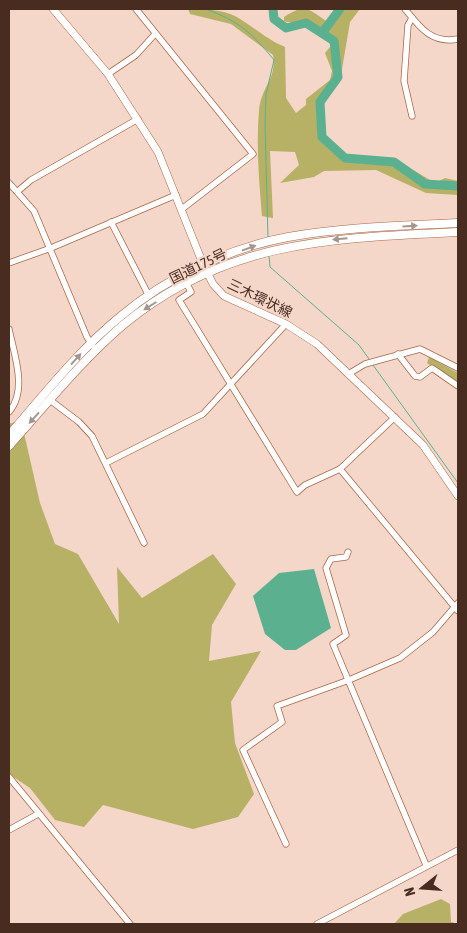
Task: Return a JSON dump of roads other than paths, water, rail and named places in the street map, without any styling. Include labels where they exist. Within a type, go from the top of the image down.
[{"type":"highway","name":"国道175号","points":[[9,435],[91,343],[123,314],[203,264],[259,244],[288,237],[341,230],[458,224]]},
{"type":"highway","name":"国道175号","points":[[9,446],[97,350],[136,315],[208,273],[262,252],[317,241],[458,232]]},
{"type":"main road","name":"三木環状線","points":[[53,9],[108,74],[158,152],[203,264],[213,284],[224,296],[286,324],[312,340],[350,373],[423,445],[458,496]]},
{"type":"street","points":[[136,9],[253,154],[182,210]]},
{"type":"street","points":[[405,9],[429,35],[441,41],[458,39]]},
{"type":"street","points":[[412,18],[408,25],[404,81],[412,116]]},
{"type":"street","points":[[108,74],[136,55],[155,34]]},
{"type":"street","points":[[18,191],[31,180],[138,119]]},
{"type":"street","points":[[9,183],[34,211],[51,248],[71,301],[91,343],[97,350]]},
{"type":"street","points":[[9,263],[51,248],[176,195]]},
{"type":"street","points":[[111,222],[149,296]]},
{"type":"street","points":[[187,284],[191,292],[178,300],[297,492],[306,485],[340,469],[395,417]]},
{"type":"street","points":[[106,463],[203,414],[286,324]]},
{"type":"street","points":[[9,329],[18,384],[16,401],[9,412]]},
{"type":"street","points":[[350,373],[365,364],[420,349],[458,368]]},
{"type":"street","points":[[398,354],[415,376],[420,377],[432,368],[458,386]]},
{"type":"street","points":[[50,400],[79,422],[92,436],[144,543]]},
{"type":"street","points":[[286,844],[243,750],[282,722],[277,706],[349,680],[400,658],[433,632],[457,607],[340,469]]},
{"type":"street","points":[[348,552],[346,557],[331,559],[326,568],[346,635],[333,644],[426,865]]},
{"type":"street","points":[[9,777],[130,924]]},
{"type":"street","points":[[9,830],[38,814]]},
{"type":"street","points":[[318,924],[426,865],[458,850]]},
{"type":"waterway","points":[[206,9],[236,23],[251,35],[274,60],[266,94],[268,238]]},
{"type":"waterway","points":[[273,9],[274,19],[286,28],[306,23],[334,41],[338,77],[320,102],[322,137],[345,158],[394,162],[425,184],[458,186]]},
{"type":"waterway","points":[[322,33],[340,9]]},
{"type":"waterway","points":[[269,255],[270,267],[359,345],[369,359]]},
{"type":"waterway","points":[[373,365],[458,483]]}]
